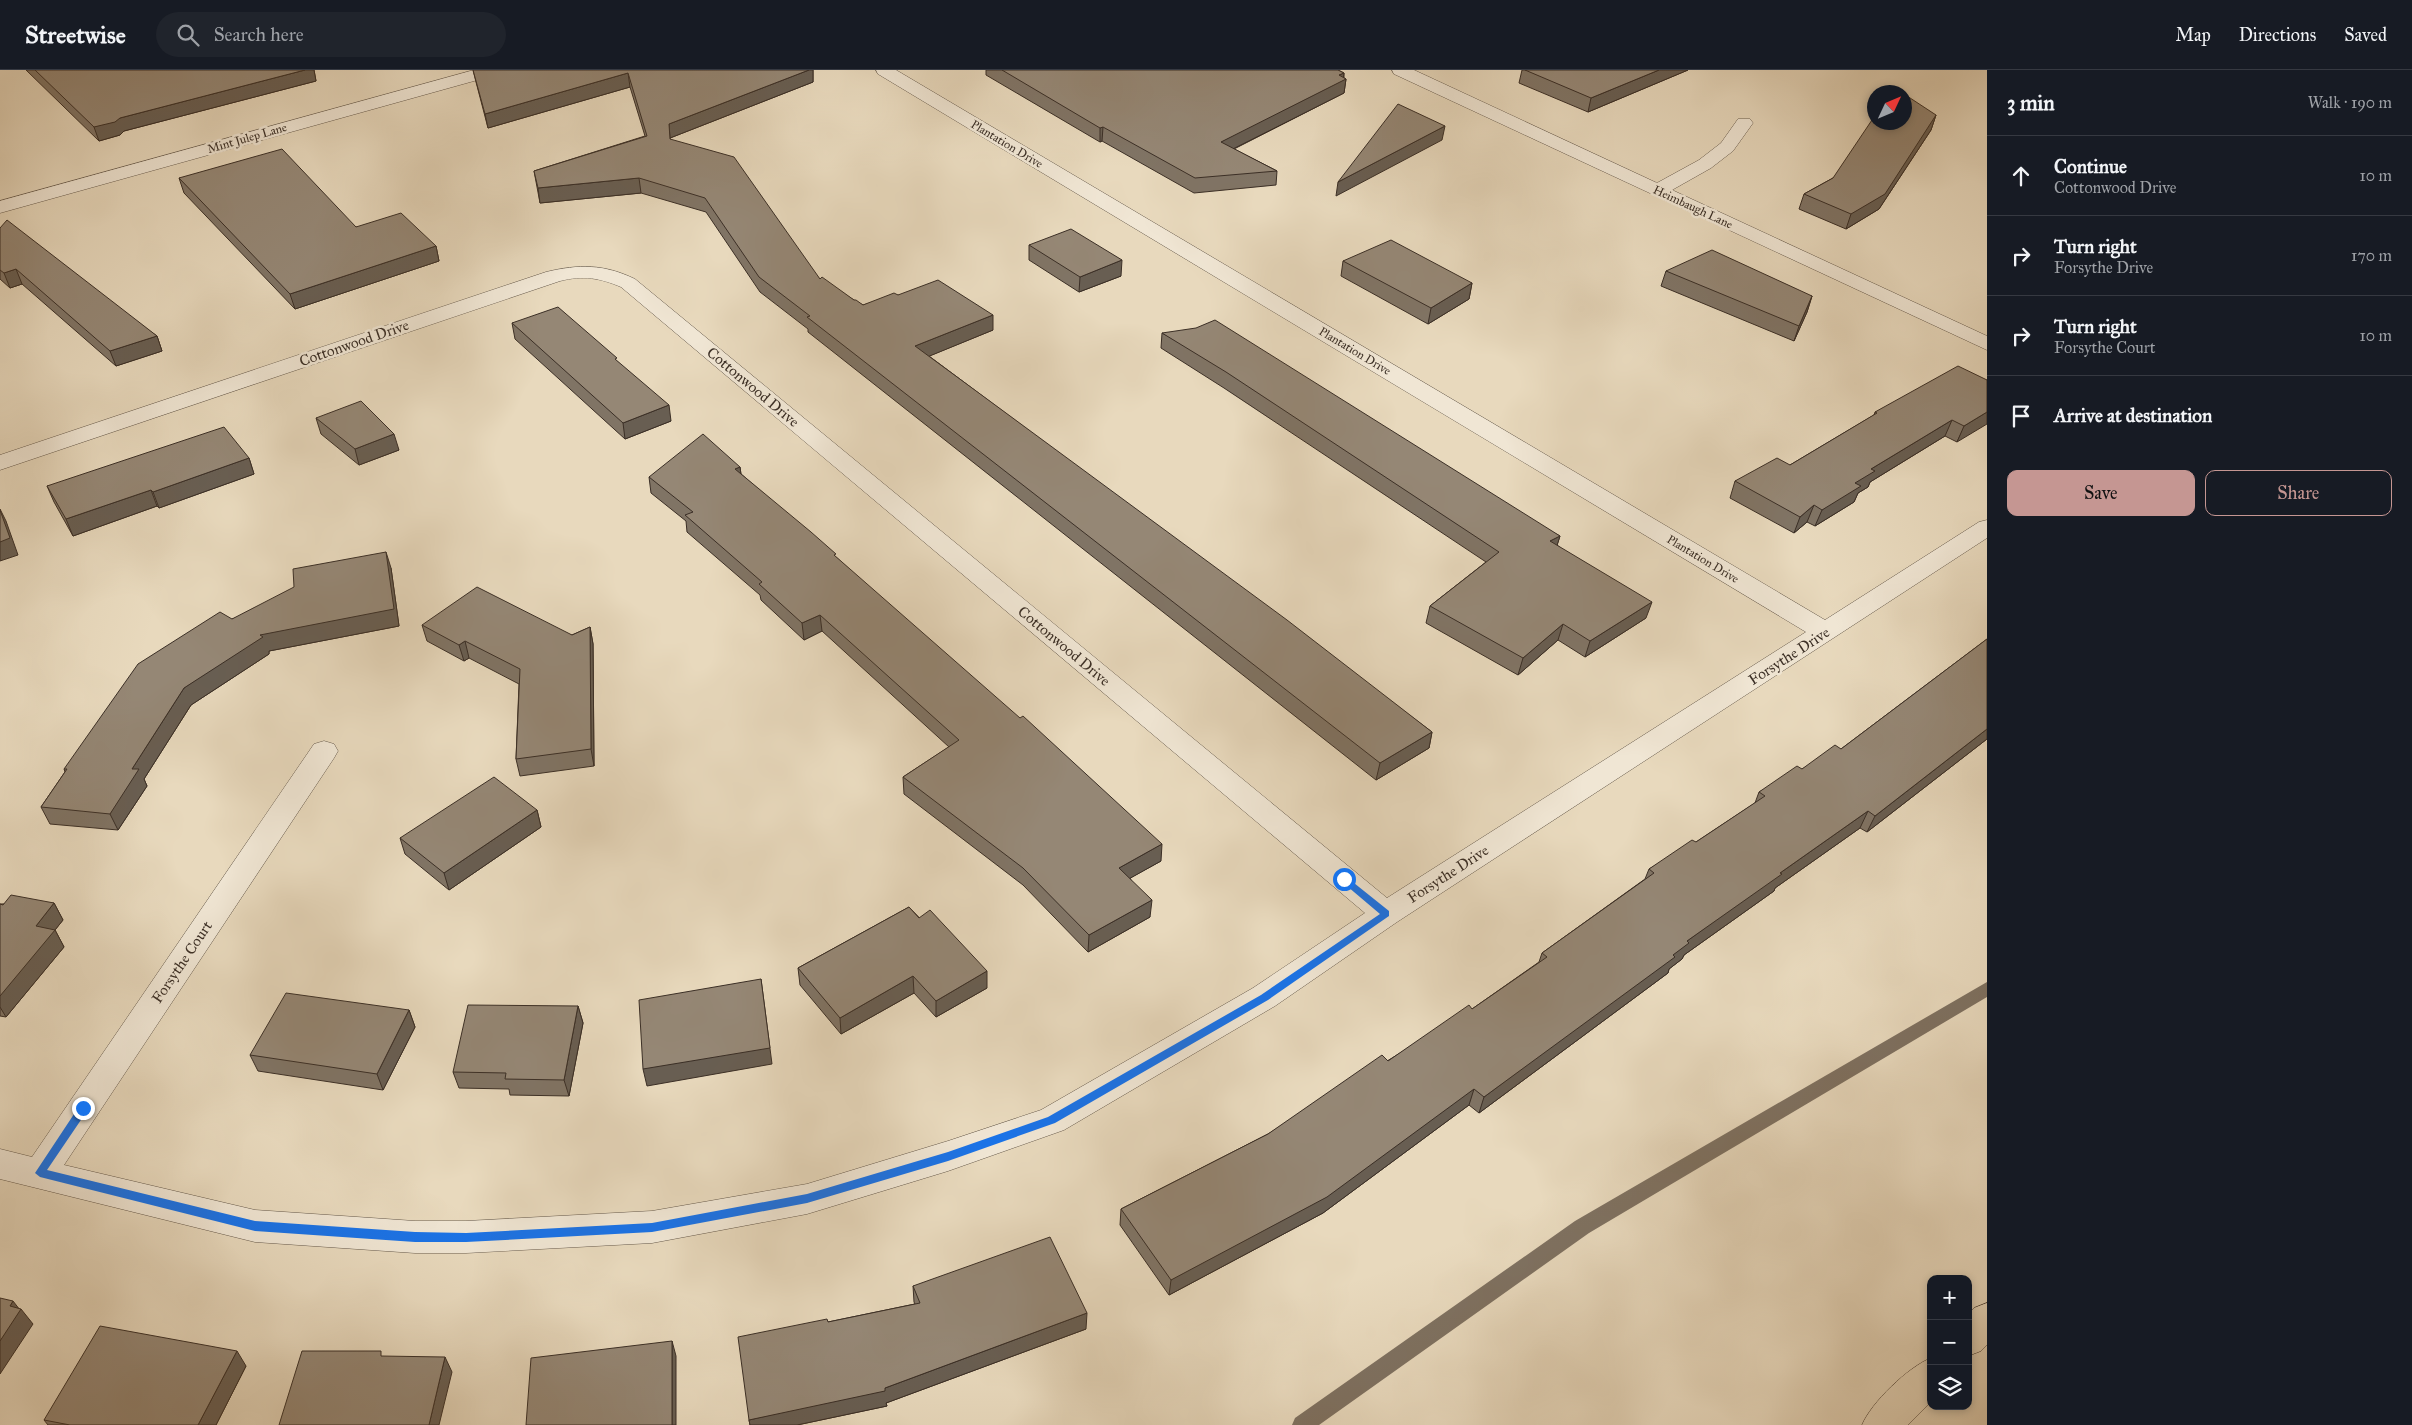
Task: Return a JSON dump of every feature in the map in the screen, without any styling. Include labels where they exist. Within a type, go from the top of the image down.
[{"type":"main road","points":[[1972,1335],[1987,1320]]},
{"type":"main road","points":[[1881,1425],[1927,1380]]},
{"type":"street","name":"Mint Julep Lane","points":[[0,207],[493,70]]},
{"type":"street","name":"Plantation Drive","points":[[884,70],[1826,632]]},
{"type":"street","name":"Heimbaugh Lane","points":[[1400,70],[1987,344]]},
{"type":"street","points":[[1658,190],[1705,164],[1728,146],[1744,122]]},
{"type":"street","name":"Cottonwood Drive","points":[[0,463],[526,285],[561,274],[591,270],[602,271],[628,283],[1386,914]]},
{"type":"street","name":"Forsythe Drive","points":[[0,1164],[255,1226],[415,1237],[466,1237],[652,1227],[807,1198],[948,1156],[1052,1120],[1264,997],[1386,914],[1826,632],[1987,526]]},
{"type":"street","name":"Forsythe Court","points":[[40,1173],[324,751]]},
{"type":"building","points":[[35,70],[305,70],[120,118],[115,122],[94,127]]},
{"type":"building","points":[[473,70],[809,70],[669,124],[670,139],[734,157],[820,279],[822,277],[863,305],[894,293],[898,295],[938,280],[993,315],[915,346],[1287,620],[1432,732],[1380,763],[807,317],[810,316],[759,277],[705,198],[639,178],[538,188],[534,171],[647,136],[628,73],[485,114]]},
{"type":"building","points":[[1002,70],[1338,70],[1344,73],[1339,75],[1346,79],[1221,142],[1277,171],[1195,178],[1103,127],[1100,128]]},
{"type":"building","points":[[1525,70],[1659,70],[1591,98]]},
{"type":"building","points":[[1912,99],[1936,115],[1885,194],[1851,214],[1804,194],[1833,178],[1867,127],[1867,130],[1912,130]]},
{"type":"building","points":[[1398,104],[1445,126],[1338,182]]},
{"type":"building","points":[[282,149],[356,227],[401,213],[436,246],[290,294],[179,178]]},
{"type":"building","points":[[7,220],[157,336],[110,351],[16,269],[4,273],[0,270],[0,228]]},
{"type":"building","points":[[1071,229],[1122,260],[1080,277],[1029,245]]},
{"type":"building","points":[[1391,240],[1472,283],[1431,308],[1343,261]]},
{"type":"building","points":[[1712,250],[1812,296],[1799,326],[1666,271]]},
{"type":"building","points":[[558,307],[669,405],[623,423],[512,323]]},
{"type":"building","points":[[1215,320],[1560,536],[1550,541],[1652,602],[1590,641],[1563,624],[1523,658],[1430,606],[1499,552],[1226,372],[1162,333],[1196,328]]},
{"type":"building","points":[[1958,366],[1987,380],[1987,412],[1964,426],[1952,420],[1871,469],[1875,471],[1855,483],[1861,486],[1822,510],[1814,505],[1800,517],[1735,481],[1777,458],[1790,465],[1877,413],[1875,412]]},
{"type":"building","points":[[361,401],[394,434],[355,449],[316,418]]},
{"type":"building","points":[[224,427],[249,458],[153,492],[151,490],[66,519],[47,486]]},
{"type":"building","points":[[703,434],[740,467],[735,469],[811,532],[836,554],[834,555],[1020,718],[1023,716],[1162,844],[1119,868],[1152,900],[1089,935],[1023,868],[903,777],[959,740],[820,615],[802,623],[759,584],[762,582],[685,515],[693,512],[649,477]]},
{"type":"building","points":[[0,510],[10,538],[0,542]]},
{"type":"building","points":[[386,552],[394,609],[260,635],[263,637],[184,688],[132,769],[139,769],[110,814],[41,807],[67,769],[64,769],[138,664],[220,612],[232,619],[294,587],[293,569]]},
{"type":"building","points":[[477,587],[572,635],[590,627],[591,749],[516,759],[520,669],[465,641],[459,645],[422,625]]},
{"type":"building","points":[[1987,639],[1987,729],[1875,816],[1868,811],[1687,941],[1689,943],[1673,955],[1675,957],[1484,1097],[1474,1089],[1327,1197],[1171,1280],[1121,1209],[1268,1134],[1382,1055],[1388,1061],[1469,1005],[1472,1009],[1547,957],[1542,953],[1654,873],[1649,869],[1692,840],[1696,842],[1765,796],[1759,792],[1797,766],[1802,769],[1835,745],[1841,749]]},
{"type":"building","points":[[494,777],[537,810],[444,873],[400,838]]},
{"type":"building","points":[[11,895],[54,903],[36,926],[55,930],[0,996],[0,904],[3,905]]},
{"type":"building","points":[[909,907],[919,918],[930,910],[987,971],[936,1001],[913,976],[840,1018],[798,968]]},
{"type":"building","points":[[761,979],[770,1048],[643,1069],[639,1000]]},
{"type":"building","points":[[286,993],[409,1010],[377,1074],[250,1055]]},
{"type":"building","points":[[468,1005],[578,1006],[564,1080],[505,1079],[506,1073],[453,1072]]},
{"type":"building","points":[[1050,1237],[1087,1313],[885,1388],[885,1391],[749,1420],[738,1337],[827,1319],[828,1322],[920,1303],[913,1286]]},
{"type":"building","points":[[0,1298],[13,1301],[10,1306],[21,1309],[0,1341]]},
{"type":"building","points":[[100,1326],[237,1351],[198,1425],[70,1425],[44,1420]]},
{"type":"building","points":[[672,1341],[672,1425],[526,1425],[531,1358]]},
{"type":"building","points":[[302,1351],[381,1351],[381,1356],[445,1357],[429,1425],[279,1425]]},
{"type":"waterway","points":[[1302,1425],[1582,1227],[1987,989]]},
{"type":"route","points":[[83,1108],[40,1173],[255,1226],[415,1237],[466,1237],[652,1227],[807,1198],[948,1156],[1052,1120],[1264,997],[1386,914],[1344,879]]}]
